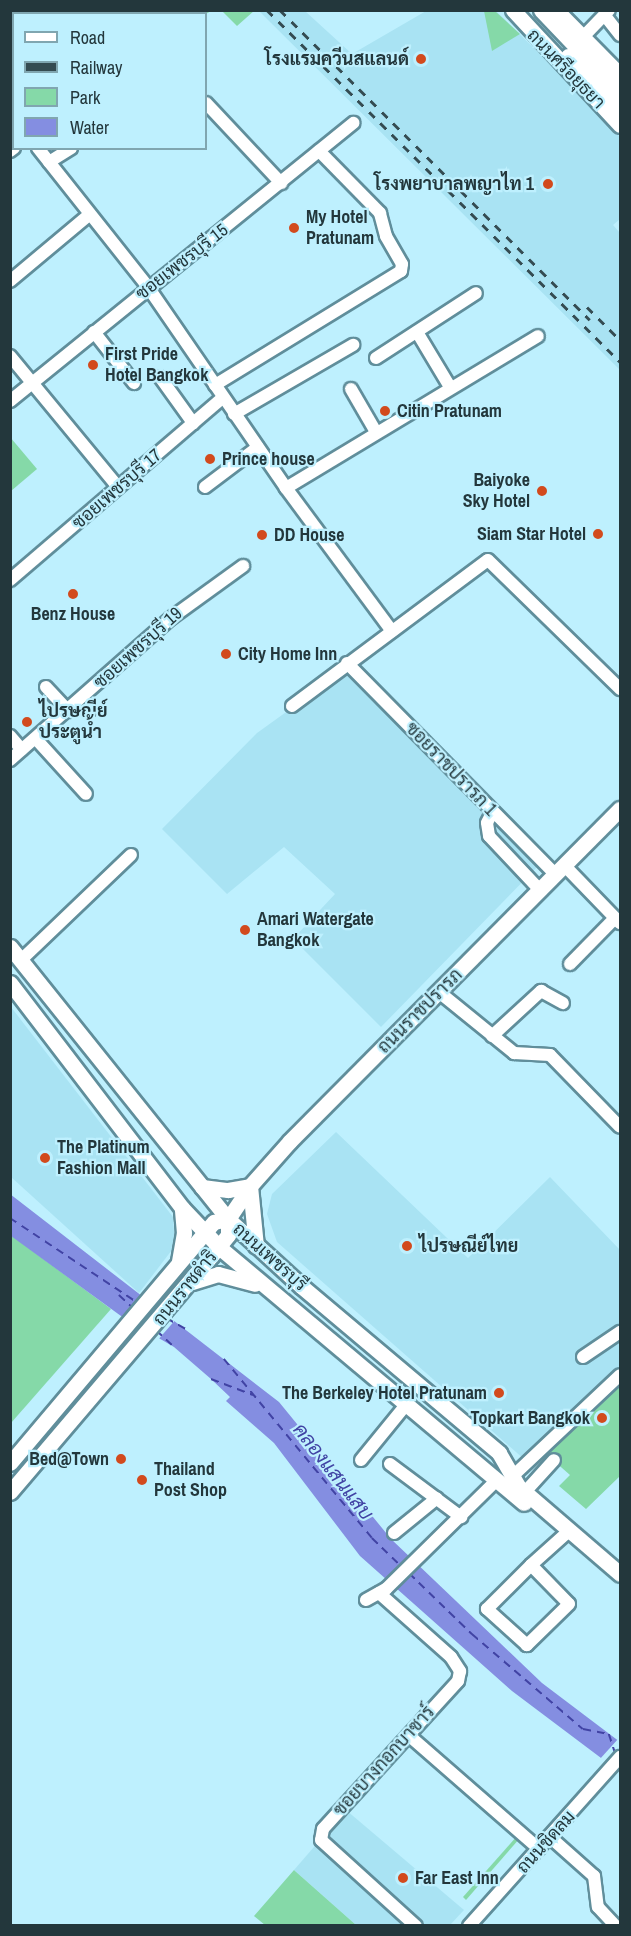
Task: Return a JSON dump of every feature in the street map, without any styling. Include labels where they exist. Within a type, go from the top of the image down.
[{"type":"main road","name":"ถนนศรีอยุธยา","points":[[513,10],[621,125]]},
{"type":"main road","name":"ถนนศรีอยุธยา","points":[[520,10],[616,81]]},
{"type":"main road","name":"ถนนศรีอยุธยา","points":[[541,10],[616,81]]},
{"type":"main road","name":"ถนนศรีอยุธยา","points":[[559,11],[616,81]]},
{"type":"main road","points":[[616,81],[621,109]]},
{"type":"main road","name":"ถนนราชปรารภ","points":[[228,1219],[250,1186],[621,809]]},
{"type":"main road","name":"ถนนเพชรบุรี","points":[[10,947],[228,1219],[295,1281],[479,1434],[515,1474],[525,1492],[621,1574]]},
{"type":"main road","name":"ถนนเพชรบุรี","points":[[10,983],[182,1208],[219,1247],[262,1287],[496,1481],[554,1525],[568,1529]]},
{"type":"main road","points":[[167,1143],[167,1148],[210,1203],[209,1212],[200,1228]]},
{"type":"main road","points":[[202,1187],[228,1190],[250,1186],[256,1246]]},
{"type":"main road","points":[[176,1270],[183,1248],[182,1208]]},
{"type":"main road","name":"ถนนราชดำริ","points":[[10,1463],[176,1270],[200,1228],[228,1219],[228,1235],[219,1247],[140,1343],[10,1492]]},
{"type":"main road","points":[[190,1283],[218,1274],[262,1287]]},
{"type":"main road","points":[[279,1301],[295,1281]]},
{"type":"street","points":[[583,38],[608,14],[621,35]]},
{"type":"street","points":[[207,103],[280,183]]},
{"type":"street","name":"ซอยเพชรบุรี 15","points":[[10,401],[353,123]]},
{"type":"street","points":[[40,150],[148,287],[222,398],[392,631]]},
{"type":"street","points":[[49,162],[68,150]]},
{"type":"street","points":[[214,385],[401,271],[402,264],[386,236],[380,213],[319,151]]},
{"type":"street","points":[[10,281],[89,215]]},
{"type":"street","points":[[376,358],[476,293]]},
{"type":"street","points":[[94,332],[134,383]]},
{"type":"street","points":[[417,332],[450,387]]},
{"type":"street","points":[[286,488],[538,336]]},
{"type":"street","points":[[234,414],[353,345]]},
{"type":"street","points":[[10,356],[118,488]]},
{"type":"street","points":[[160,377],[193,423]]},
{"type":"street","points":[[351,389],[376,432]]},
{"type":"street","name":"ซอยเพชรบุรี 17","points":[[10,580],[222,398]]},
{"type":"street","points":[[206,487],[258,447]]},
{"type":"street","points":[[292,706],[488,560],[621,689]]},
{"type":"street","name":"ซอยเพชรบุรี 19","points":[[10,760],[187,605],[243,566]]},
{"type":"street","name":"ซอยราชปรารภ 1","points":[[347,663],[493,811],[618,921]]},
{"type":"street","points":[[46,687],[68,711]]},
{"type":"street","points":[[10,736],[22,750]]},
{"type":"street","points":[[36,739],[86,794]]},
{"type":"street","points":[[493,811],[487,823],[489,836],[540,890]]},
{"type":"street","points":[[21,960],[131,855]]},
{"type":"street","points":[[570,964],[618,921]]},
{"type":"street","points":[[492,1036],[541,991],[563,1003]]},
{"type":"street","points":[[439,992],[519,1055],[550,1055],[621,1126]]},
{"type":"street","points":[[583,1358],[621,1332]]},
{"type":"street","points":[[515,1474],[621,1376]]},
{"type":"street","points":[[361,1460],[405,1406]]},
{"type":"street","points":[[525,1492],[554,1460]]},
{"type":"street","points":[[390,1464],[461,1517]]},
{"type":"street","points":[[366,1600],[382,1591],[496,1481]]},
{"type":"street","points":[[394,1533],[437,1498]]},
{"type":"street","points":[[531,1565],[569,1604],[527,1645],[487,1609],[531,1565],[568,1529]]},
{"type":"street","name":"ซอยบางกอกบาซาร์","points":[[382,1591],[451,1657],[460,1671],[458,1681],[323,1829],[322,1844],[416,1926]]},
{"type":"street","points":[[413,1739],[539,1849]]},
{"type":"street","name":"ถนนชิดลม","points":[[469,1926],[621,1756]]},
{"type":"street","points":[[550,1837],[594,1876],[598,1907],[616,1926]]},
{"type":"shaded area","points":[[259,11],[305,11],[352,54],[426,11],[496,11],[547,61],[620,137],[620,219],[613,225],[620,233],[620,370]]},
{"type":"shaded area","points":[[346,669],[539,865],[381,1027],[293,939],[335,894],[284,847],[227,894],[162,829],[257,733]]},
{"type":"shaded area","name":"The Platinum Fashion Mall","points":[[11,1007],[173,1217],[175,1246],[139,1293],[11,1177]]},
{"type":"shaded area","points":[[336,1132],[468,1258],[550,1177],[620,1250],[620,1371],[525,1460],[277,1242],[267,1214],[272,1194]]},
{"type":"shaded area","points":[[346,1810],[464,1910],[450,1925],[356,1925],[294,1870]]},
{"type":"green space","points":[[222,10],[255,10],[237,26],[222,11]]},
{"type":"green space","points":[[129,11],[211,11],[207,13]]},
{"type":"green space","points":[[484,11],[495,11],[520,34],[492,51]]},
{"type":"green space","points":[[10,437],[37,469],[11,491],[10,491]]},
{"type":"green space","points":[[11,1235],[111,1309],[11,1423]]},
{"type":"green space","name":"Topkart Bangkok","points":[[620,1382],[620,1476],[586,1509],[559,1486],[570,1475],[545,1453]]},
{"type":"green space","points":[[517,1836],[520,1838],[466,1900],[463,1897]]},
{"type":"green space","points":[[294,1870],[356,1925],[265,1925],[254,1916]]},
{"type":"water","name":"คลองแสนแสบ","points":[[10,1194],[279,1402],[391,1539],[542,1683],[620,1742],[613,1767],[512,1691],[360,1556],[274,1443],[226,1401],[230,1397],[211,1379],[174,1347],[121,1316],[11,1236]]},
{"type":"pier","points":[[147,1295],[177,1318],[157,1341],[124,1322]]},
{"type":"pier","points":[[619,1738],[620,1775],[619,1776],[599,1760]]},
{"type":"ferry route","points":[[10,1218],[138,1303]]},
{"type":"ferry route","points":[[119,1295],[133,1308]]},
{"type":"ferry route","points":[[166,1318],[186,1329]]},
{"type":"ferry route","points":[[156,1330],[174,1347]]},
{"type":"ferry route","points":[[224,1359],[372,1538],[401,1566]]},
{"type":"ferry route","points":[[211,1379],[253,1395]]},
{"type":"ferry route","points":[[409,1573],[472,1634],[583,1729],[609,1734],[616,1755]]},
{"type":"railway","points":[[267,10],[620,362]]},
{"type":"railway","points":[[280,10],[590,320]]},
{"type":"railway","points":[[587,307],[620,340]]},
{"type":"place","name":"โรงแรมควีนสแลนด์","points":[[421,59]]},
{"type":"place","name":"โรงพยาบาลพญาไท 1","points":[[548,184]]},
{"type":"place","name":"My Hotel Pratunam","points":[[294,228]]},
{"type":"place","name":"First Pride Hotel Bangkok","points":[[93,365]]},
{"type":"place","name":"Citin Pratunam","points":[[385,411]]},
{"type":"place","name":"Prince house","points":[[210,459]]},
{"type":"place","name":"Baiyoke Sky Hotel","points":[[542,491]]},
{"type":"place","name":"Siam Star Hotel","points":[[598,534]]},
{"type":"place","name":"DD House","points":[[262,535]]},
{"type":"place","name":"Benz House","points":[[73,594]]},
{"type":"place","name":"City Home Inn","points":[[226,654]]},
{"type":"place","name":"ไปรษณีย์ ประตูน้ำ","points":[[27,722]]},
{"type":"place","name":"Amari Watergate Bangkok","points":[[245,930]]},
{"type":"place","name":"The Platinum Fashion Mall","points":[[45,1158]]},
{"type":"place","name":"ไปรษณีย์ไทย","points":[[407,1246]]},
{"type":"place","name":"The Berkeley Hotel Pratunam","points":[[499,1393]]},
{"type":"place","name":"Topkart Bangkok","points":[[602,1418]]},
{"type":"place","name":"Bed@Town","points":[[121,1459]]},
{"type":"place","name":"Thailand Post Shop","points":[[142,1480]]},
{"type":"place","name":"Far East Inn","points":[[403,1878]]}]
